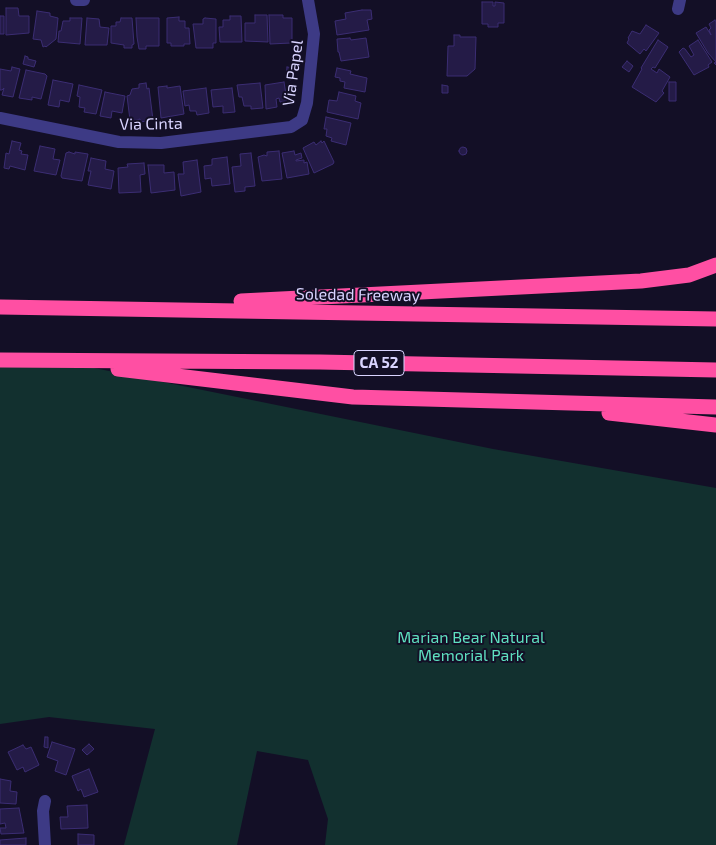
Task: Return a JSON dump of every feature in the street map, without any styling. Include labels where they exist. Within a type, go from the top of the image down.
[{"type":"highway","points":[[70,307],[265,300],[641,281],[689,275],[716,265]]},
{"type":"highway","name":"Soledad Freeway","points":[[0,307],[716,319]]},
{"type":"highway","points":[[562,315],[716,310]]},
{"type":"highway","name":"CA 52","points":[[0,360],[320,362],[716,370]]},
{"type":"highway","points":[[42,361],[353,397],[716,408]]},
{"type":"highway","points":[[508,402],[716,425]]},
{"type":"street","points":[[76,0],[84,0]]},
{"type":"street","name":"Via Papel","points":[[302,120],[307,103],[314,34],[308,0]]},
{"type":"street","name":"Via Cinta","points":[[0,118],[119,142],[161,143],[290,127],[302,120]]},
{"type":"street","points":[[45,801],[45,845]]},
{"type":"green space","name":"Marian Bear Natural Memorial Park","points":[[0,357],[45,358],[493,449],[716,488],[716,845],[325,845],[328,819],[308,760],[257,751],[237,845],[124,845],[155,729],[49,717],[0,724]]},
{"type":"building","points":[[482,2],[493,2],[493,6],[495,6],[495,2],[504,3],[504,23],[498,23],[498,27],[488,27],[488,24],[482,24]]},
{"type":"building","points":[[6,8],[18,8],[19,16],[29,16],[29,33],[6,35]]},
{"type":"building","points":[[371,10],[372,19],[367,20],[369,30],[337,35],[335,21],[346,19],[345,13]]},
{"type":"building","points":[[37,11],[50,13],[50,16],[58,18],[56,39],[46,47],[43,47],[41,40],[33,39]]},
{"type":"building","points":[[255,15],[267,15],[268,42],[245,41],[245,23],[255,23]]},
{"type":"building","points":[[269,15],[283,15],[283,18],[292,18],[291,43],[270,44]]},
{"type":"building","points":[[0,16],[4,16],[4,34],[0,34]]},
{"type":"building","points":[[230,16],[241,16],[242,42],[220,42],[219,27],[223,27],[223,20],[230,20]]},
{"type":"building","points":[[179,17],[179,21],[185,21],[185,28],[189,28],[190,44],[171,46],[171,43],[167,43],[167,18]]},
{"type":"building","points":[[70,18],[82,18],[80,44],[58,42],[59,31],[61,31],[63,21],[70,21]]},
{"type":"building","points":[[87,18],[99,19],[100,27],[109,28],[107,45],[85,45]]},
{"type":"building","points":[[121,18],[132,18],[134,44],[132,48],[124,48],[124,45],[111,43],[111,26],[116,26],[116,22],[120,22]]},
{"type":"building","points":[[136,18],[159,18],[159,46],[146,46],[146,49],[139,49]]},
{"type":"building","points":[[203,19],[216,19],[216,43],[213,43],[213,48],[196,48],[193,24],[203,24]]},
{"type":"building","points":[[715,20],[716,62],[696,33],[706,27],[711,35],[709,24]]},
{"type":"building","points":[[646,25],[659,33],[646,51],[644,49],[640,54],[627,43],[628,38],[632,31],[640,34]]},
{"type":"building","points":[[454,35],[476,37],[475,69],[467,76],[447,76],[448,46],[454,46]]},
{"type":"building","points":[[350,38],[351,40],[366,38],[369,57],[341,61],[337,39]]},
{"type":"building","points":[[658,40],[668,47],[655,68],[651,69],[657,73],[659,69],[670,77],[662,91],[664,93],[656,102],[632,87]]},
{"type":"building","points":[[698,40],[712,62],[708,65],[709,67],[694,75],[679,52],[683,48],[691,57],[694,55],[689,46]]},
{"type":"building","points":[[25,56],[36,61],[34,67],[23,64]]},
{"type":"building","points":[[627,61],[633,66],[629,72],[622,67]]},
{"type":"building","points":[[12,67],[20,69],[13,97],[2,95],[4,88],[0,90],[0,69],[11,71]]},
{"type":"building","points":[[287,67],[293,68],[291,80],[286,79]]},
{"type":"building","points":[[337,68],[351,71],[350,74],[367,78],[365,92],[344,88],[345,82],[335,77]]},
{"type":"building","points":[[26,70],[47,76],[41,99],[32,97],[32,100],[19,98]]},
{"type":"building","points":[[53,80],[73,84],[69,102],[60,100],[59,107],[48,105]]},
{"type":"building","points":[[284,82],[287,101],[280,102],[279,98],[276,99],[277,107],[266,109],[265,85]]},
{"type":"building","points":[[669,82],[676,82],[676,101],[669,101]]},
{"type":"building","points":[[146,83],[147,89],[149,88],[153,120],[140,122],[140,119],[130,120],[127,96],[130,95],[132,89],[139,88],[139,84]]},
{"type":"building","points":[[260,83],[263,108],[251,109],[251,106],[244,106],[242,97],[239,97],[237,85]]},
{"type":"building","points":[[79,85],[102,90],[96,114],[84,112],[85,108],[79,107],[80,97],[77,96]]},
{"type":"building","points":[[442,85],[448,86],[448,93],[442,93]]},
{"type":"building","points":[[167,86],[167,88],[180,86],[184,114],[161,118],[158,87]]},
{"type":"building","points":[[206,88],[209,113],[197,115],[196,111],[190,111],[189,105],[185,106],[183,91]]},
{"type":"building","points":[[232,88],[235,112],[223,113],[223,106],[213,107],[211,90]]},
{"type":"building","points":[[105,92],[125,96],[122,113],[112,111],[111,118],[100,116]]},
{"type":"building","points":[[339,92],[356,96],[355,101],[361,103],[358,119],[327,112],[329,100],[337,101]]},
{"type":"building","points":[[326,117],[351,123],[346,145],[331,141],[332,138],[326,136],[327,129],[324,129]]},
{"type":"building","points":[[12,141],[21,143],[19,150],[22,151],[21,154],[28,155],[25,170],[10,166],[9,169],[4,168],[6,153],[9,154]]},
{"type":"building","points":[[321,141],[322,143],[324,141],[334,162],[314,173],[303,148],[314,142],[316,145]]},
{"type":"building","points":[[40,146],[55,149],[53,159],[60,160],[56,175],[34,171]]},
{"type":"building","points":[[463,147],[467,151],[463,155],[459,151]]},
{"type":"building","points":[[279,151],[282,179],[262,181],[258,157],[267,156],[267,152]]},
{"type":"building","points":[[294,151],[295,155],[301,153],[302,158],[296,161],[304,160],[304,163],[307,162],[309,174],[287,178],[282,153]]},
{"type":"building","points":[[66,153],[88,154],[82,181],[62,178],[61,176]]},
{"type":"building","points":[[251,153],[255,186],[245,187],[245,191],[235,192],[232,167],[241,166],[240,154]]},
{"type":"building","points":[[227,157],[230,184],[212,186],[211,178],[205,179],[204,166],[212,165],[212,159]]},
{"type":"building","points":[[91,158],[106,161],[105,169],[114,171],[111,189],[88,185],[91,171],[88,171]]},
{"type":"building","points":[[197,160],[201,192],[181,196],[178,174],[184,174],[183,162]]},
{"type":"building","points":[[144,163],[145,174],[140,175],[141,192],[119,193],[118,168],[128,167],[127,164]]},
{"type":"building","points":[[148,165],[164,165],[164,173],[174,172],[175,190],[151,193]]},
{"type":"building","points":[[45,737],[48,737],[48,748],[44,747]]},
{"type":"building","points":[[52,742],[75,749],[66,775],[55,771],[58,761],[47,757]]},
{"type":"building","points":[[89,744],[94,749],[87,755],[82,750]]},
{"type":"building","points":[[23,745],[26,749],[31,747],[39,765],[25,772],[23,767],[17,770],[8,752]]},
{"type":"building","points":[[89,769],[98,792],[84,797],[81,789],[78,791],[72,776]]},
{"type":"building","points":[[0,779],[11,781],[10,791],[17,792],[16,804],[0,803]]},
{"type":"building","points":[[87,805],[88,828],[61,829],[60,817],[68,817],[67,806]]},
{"type":"building","points":[[19,808],[24,833],[1,834],[0,828],[6,828],[5,823],[0,824],[0,809]]},
{"type":"building","points":[[78,834],[94,835],[94,845],[78,845]]},
{"type":"building","points":[[26,838],[26,845],[0,845],[0,840]]}]
